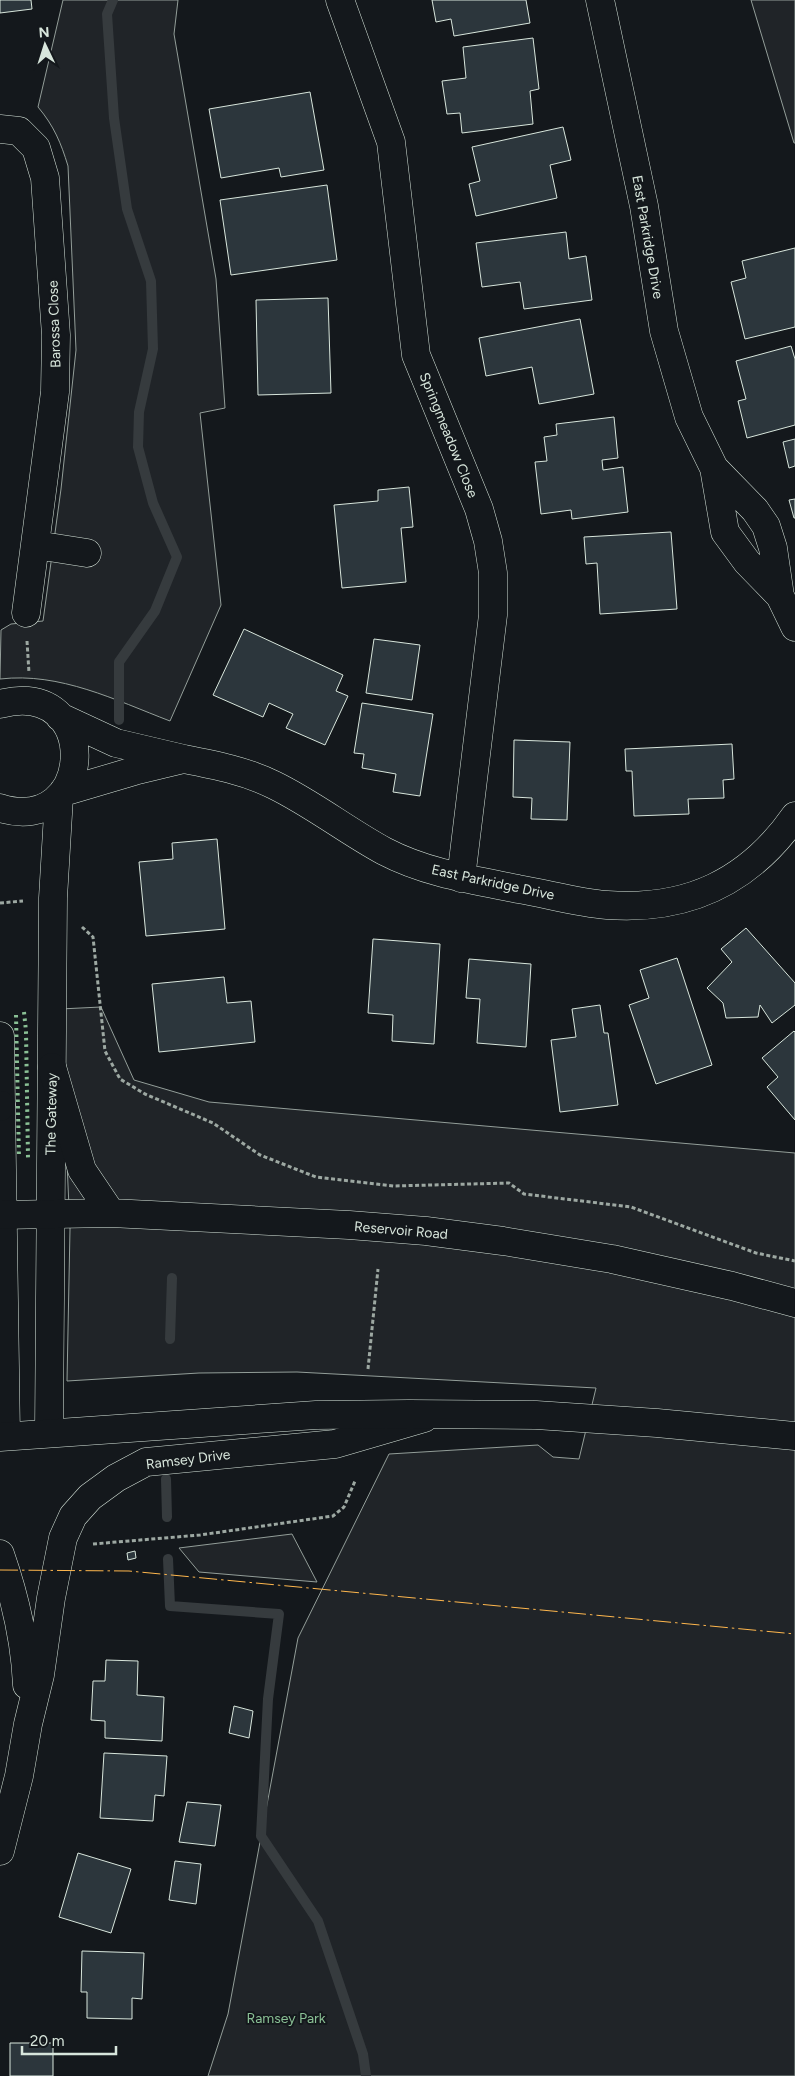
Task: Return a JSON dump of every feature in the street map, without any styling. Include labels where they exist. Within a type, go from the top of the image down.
[{"type":"street","name":"Springmeadow Close","points":[[340,0],[391,142],[416,355],[479,509],[488,541],[493,573],[493,615],[462,878]]},
{"type":"street","name":"East Parkridge Drive","points":[[600,0],[644,206],[664,331],[688,417],[714,468],[725,532],[747,562],[780,596]]},
{"type":"street","name":"Barossa Close","points":[[0,129],[19,130],[36,148],[45,178],[56,335],[55,392],[26,613]]},
{"type":"street","name":"East Parkridge Drive","points":[[714,468],[755,510],[766,526],[780,596],[795,627]]},
{"type":"street","points":[[36,545],[86,553]]},
{"type":"street","points":[[0,704],[13,700],[31,701]]},
{"type":"street","name":"East Parkridge Drive","points":[[31,701],[46,706],[60,717],[116,743],[244,772],[273,784],[385,851],[426,868],[462,878],[606,905],[644,906],[677,901],[712,890],[735,876],[791,832]]},
{"type":"street","points":[[60,717],[70,730],[75,746],[76,762],[72,778],[61,794]]},
{"type":"street","name":"East Parkridge Drive","points":[[0,808],[12,812],[29,812],[44,806],[61,794],[134,771],[184,759]]},
{"type":"street","name":"The Gateway","points":[[49,1432],[53,898],[61,794]]},
{"type":"street","points":[[0,1036],[3,1436],[316,1415],[439,1414],[536,1415],[657,1422],[795,1436]]},
{"type":"street","points":[[52,1067],[82,1170],[111,1213]]},
{"type":"street","name":"Reservoir Road","points":[[1,1215],[111,1213],[349,1225],[503,1241],[612,1259],[732,1286],[795,1303]]},
{"type":"street","name":"Ramsey Drive","points":[[0,1851],[19,1776],[28,1724],[40,1676],[51,1598],[64,1538],[73,1516],[90,1497],[116,1478],[146,1462],[335,1444],[439,1414]]},
{"type":"street","name":"Ramsey Drive","points":[[0,1554],[14,1596],[25,1647],[28,1724]]},
{"type":"path","points":[[26,613],[31,701]]},
{"type":"path","points":[[53,898],[93,937],[105,1051],[120,1079],[146,1094],[213,1123],[260,1155],[316,1177],[394,1186],[509,1183],[524,1194],[631,1207],[756,1253],[795,1261]]},
{"type":"path","points":[[368,1369],[378,1269]]},
{"type":"path","points":[[84,1545],[200,1535],[333,1516],[344,1507],[356,1481]]},
{"type":"green space","points":[[63,0],[178,0],[174,34],[216,279],[225,408],[200,413],[221,605],[170,721],[108,697],[66,684],[22,678],[0,679],[1,630],[11,624],[43,621],[61,489],[76,350],[68,166],[56,135],[38,107]]},
{"type":"green space","points":[[751,0],[795,0],[795,143],[794,143]]},
{"type":"green space","name":"Ramsey Park","points":[[101,1007],[134,1080],[209,1102],[795,1153],[795,2076],[208,2076],[228,2014],[298,1638],[389,1454],[538,1445],[553,1457],[579,1459],[596,1388],[297,1372],[199,1373],[67,1381],[70,1229],[60,1009]]},
{"type":"green space","points":[[292,1534],[317,1582],[199,1572],[179,1548]]},
{"type":"building","points":[[0,0],[31,0],[32,9],[0,13]]},
{"type":"building","points":[[432,0],[526,0],[530,23],[454,36],[451,19],[436,22]]},
{"type":"building","points":[[533,38],[539,89],[530,91],[533,124],[462,133],[460,113],[447,114],[442,81],[466,78],[463,47]]},
{"type":"building","points":[[310,92],[324,170],[281,177],[279,168],[221,178],[209,109]]},
{"type":"building","points":[[563,127],[571,160],[550,165],[557,198],[476,216],[469,184],[480,181],[472,147]]},
{"type":"building","points":[[327,185],[337,260],[231,275],[220,200]]},
{"type":"building","points":[[566,232],[569,259],[586,256],[592,300],[524,309],[520,282],[482,287],[476,243]]},
{"type":"building","points":[[795,248],[795,327],[745,339],[731,282],[746,278],[742,261]]},
{"type":"building","points":[[328,298],[331,393],[258,395],[256,300]]},
{"type":"building","points":[[580,319],[594,394],[539,404],[532,367],[486,376],[479,338]]},
{"type":"building","points":[[791,346],[795,359],[795,425],[747,438],[738,401],[746,399],[736,361]]},
{"type":"building","points":[[614,417],[618,458],[602,460],[603,470],[623,467],[628,512],[572,519],[571,510],[541,514],[535,462],[547,461],[544,437],[557,435],[556,424]]},
{"type":"building","points":[[795,439],[795,466],[789,468],[783,442]]},
{"type":"building","points":[[409,487],[413,527],[401,528],[406,582],[342,588],[334,505],[378,501],[378,490]]},
{"type":"building","points":[[795,499],[795,518],[794,518],[789,500]]},
{"type":"building","points":[[671,532],[677,609],[600,614],[597,563],[586,564],[584,537]]},
{"type":"building","points":[[244,629],[343,675],[336,691],[348,696],[325,745],[286,728],[293,714],[269,703],[263,717],[213,695]]},
{"type":"building","points":[[374,639],[420,645],[412,700],[366,693]]},
{"type":"building","points":[[362,703],[433,714],[420,796],[393,792],[396,774],[362,768],[364,754],[354,753]]},
{"type":"building","points":[[514,740],[570,742],[567,820],[531,819],[532,798],[513,797]]},
{"type":"building","points":[[732,744],[734,779],[723,780],[724,798],[688,799],[689,814],[634,816],[632,771],[626,771],[625,749]]},
{"type":"building","points":[[217,839],[225,929],[146,936],[139,862],[173,859],[172,843]]},
{"type":"building","points":[[746,928],[795,983],[795,1005],[772,1023],[760,1005],[758,1017],[726,1018],[723,1003],[707,988],[732,962],[721,949]]},
{"type":"building","points":[[373,939],[440,944],[434,1044],[392,1041],[393,1015],[368,1013]]},
{"type":"building","points":[[677,958],[712,1065],[656,1084],[629,1005],[649,998],[640,970]]},
{"type":"building","points":[[469,959],[531,964],[526,1047],[477,1043],[480,999],[466,998]]},
{"type":"building","points":[[224,977],[227,1003],[251,1001],[255,1042],[159,1052],[152,984]]},
{"type":"building","points":[[600,1005],[604,1033],[608,1033],[618,1105],[560,1112],[551,1040],[576,1037],[572,1009]]},
{"type":"building","points":[[794,1031],[795,1120],[767,1087],[778,1077],[762,1058]]},
{"type":"building","points":[[135,1551],[136,1558],[128,1560],[127,1553]]},
{"type":"building","points":[[106,1660],[138,1661],[137,1695],[164,1697],[162,1741],[105,1738],[105,1721],[91,1720],[93,1681],[105,1681]]},
{"type":"building","points":[[234,1706],[253,1711],[249,1738],[229,1733]]},
{"type":"building","points":[[104,1753],[167,1756],[164,1796],[155,1795],[153,1821],[100,1818]]},
{"type":"building","points":[[187,1802],[221,1805],[215,1846],[179,1842]]},
{"type":"building","points":[[78,1853],[131,1869],[111,1933],[59,1917]]},
{"type":"building","points":[[175,1861],[201,1864],[196,1904],[169,1900]]},
{"type":"building","points":[[82,1951],[144,1953],[142,1999],[132,1998],[132,2019],[87,2018],[87,1992],[81,1992]]},
{"type":"building","points":[[10,2043],[53,2043],[53,2076],[10,2076]]},
{"type":"waterway","points":[[113,0],[107,14],[114,118],[127,209],[151,281],[153,349],[139,412],[138,447],[153,503],[177,557],[155,611],[119,662],[119,720]]},
{"type":"waterway","points":[[170,1339],[172,1278]]},
{"type":"waterway","points":[[166,1479],[167,1517]]},
{"type":"waterway","points":[[168,1559],[170,1606],[279,1614],[268,1699],[261,1836],[318,1921],[363,2054],[366,2076]]},
{"type":"hedge","points":[[24,1012],[28,1158]]},
{"type":"hedge","points":[[16,1015],[19,1158]]},
{"type":"power","points":[[0,1570],[129,1571],[795,1634]]}]
